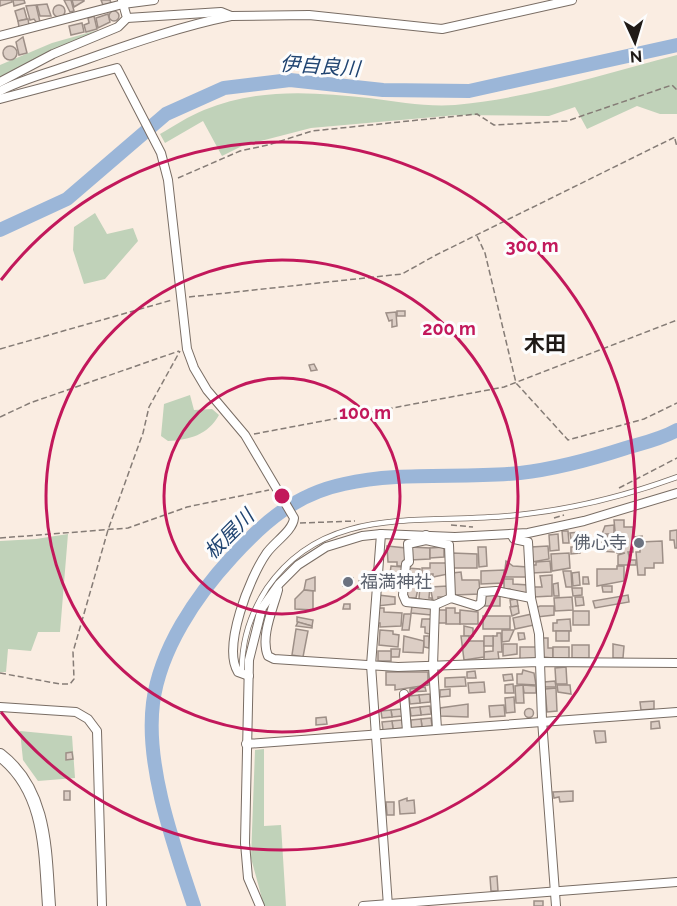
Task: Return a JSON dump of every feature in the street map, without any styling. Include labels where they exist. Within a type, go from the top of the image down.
[{"type":"street","points":[[0,36],[123,2],[154,0]]},
{"type":"street","points":[[0,91],[19,82],[134,43],[194,24],[231,16],[309,15],[442,29],[572,0]]},
{"type":"street","points":[[123,2],[127,18]]},
{"type":"street","points":[[0,82],[52,54],[118,27],[127,18],[221,12],[231,16]]},
{"type":"street","points":[[0,99],[117,68],[161,153],[168,180],[184,350],[219,407],[245,435],[293,513],[293,524],[267,552],[248,591],[234,646],[234,664],[245,675]]},
{"type":"street","points":[[260,906],[248,878],[246,853],[245,675],[262,608],[279,584],[315,552],[340,542],[381,534],[426,538],[511,534],[584,521],[677,493]]},
{"type":"street","points":[[381,534],[371,665],[388,905]]},
{"type":"street","points":[[511,534],[514,540],[528,542],[531,598],[539,634],[542,720],[556,906]]},
{"type":"street","points":[[451,598],[449,545],[426,538],[408,544],[409,562],[406,564],[403,595],[406,602],[435,605],[451,598],[477,606],[481,603],[482,592],[496,591],[531,598]]},
{"type":"street","points":[[279,584],[269,622],[266,651],[268,656],[274,659],[433,666],[539,662],[677,663]]},
{"type":"street","points":[[435,605],[433,666],[437,729]]},
{"type":"street","points":[[404,694],[407,731]]},
{"type":"street","points":[[0,707],[76,712],[88,719],[97,731],[102,906]]},
{"type":"street","points":[[246,744],[542,720],[677,712]]},
{"type":"street","points":[[0,755],[24,778],[41,818],[49,906]]},
{"type":"street","points":[[363,906],[677,882]]},
{"type":"lane","points":[[245,675],[246,630],[257,604],[277,575],[312,543],[340,531],[375,523],[516,516],[569,508],[629,494],[677,477]]},
{"type":"path","points":[[168,180],[240,151],[312,131],[477,114],[494,125],[567,121],[672,85],[677,90]]},
{"type":"path","points":[[0,349],[179,298],[402,274],[676,137],[677,147]]},
{"type":"path","points":[[477,235],[485,253],[516,383],[568,440],[644,419],[677,404]]},
{"type":"path","points":[[245,435],[516,383],[677,320]]},
{"type":"path","points":[[0,417],[30,403],[184,350]]},
{"type":"path","points":[[0,673],[60,684],[70,684],[74,679],[74,652],[108,530],[149,407],[169,367],[184,350]]},
{"type":"path","points":[[0,538],[87,529],[128,528],[187,507],[281,492]]},
{"type":"path","points":[[293,524],[340,520],[375,523]]},
{"type":"green space","points":[[98,30],[0,79],[0,65],[52,43]]},
{"type":"green space","points":[[677,55],[677,114],[660,114],[637,106],[587,129],[575,107],[549,116],[457,115],[311,128],[242,146],[222,156],[203,121],[165,143],[160,134],[204,110],[245,98],[306,93],[423,105],[455,105],[539,91]]},
{"type":"green space","points":[[95,213],[107,234],[133,228],[138,241],[105,279],[84,284],[73,250],[74,227]]},
{"type":"green space","points":[[190,395],[194,410],[212,409],[219,415],[204,432],[168,441],[161,436],[164,404]]},
{"type":"green space","points":[[68,534],[60,632],[38,632],[31,651],[8,649],[6,672],[0,672],[0,541]]},
{"type":"green space","points":[[20,731],[72,736],[75,778],[38,781],[23,760]]},
{"type":"green space","points":[[264,749],[264,826],[281,825],[286,906],[264,906],[251,858],[255,750]]},
{"type":"building","points":[[0,0],[12,0],[12,2],[0,6]]},
{"type":"building","points":[[13,0],[24,0],[25,3],[14,6]]},
{"type":"building","points":[[64,0],[71,0],[74,11],[70,12]]},
{"type":"building","points":[[72,0],[84,0],[84,1],[74,7]]},
{"type":"building","points":[[101,0],[110,0],[111,3],[103,5]]},
{"type":"building","points":[[47,4],[51,16],[40,16],[37,5]]},
{"type":"building","points":[[36,5],[40,22],[37,23],[34,19],[30,20],[26,6]]},
{"type":"building","points":[[61,5],[65,11],[61,17],[57,17],[53,9]]},
{"type":"building","points":[[24,8],[27,19],[18,21],[15,11]]},
{"type":"building","points":[[114,11],[118,12],[118,20],[114,21],[110,20],[109,16],[110,12]]},
{"type":"building","points":[[108,14],[110,22],[98,28],[96,18]]},
{"type":"building","points":[[94,16],[97,29],[86,32],[84,25],[89,23],[88,18]]},
{"type":"building","points":[[28,19],[29,25],[19,27],[18,21]]},
{"type":"building","points":[[82,23],[84,32],[71,35],[69,26]]},
{"type":"building","points":[[23,37],[27,53],[19,55],[16,42]]},
{"type":"building","points":[[10,46],[15,48],[17,53],[15,58],[10,60],[5,58],[3,53],[5,48]]},
{"type":"building","points":[[397,311],[405,311],[405,316],[397,316]]},
{"type":"building","points":[[396,312],[397,326],[392,327],[392,320],[389,321],[386,313]]},
{"type":"building","points":[[314,364],[317,370],[311,371],[309,365]]},
{"type":"building","points":[[614,520],[624,520],[624,527],[633,527],[633,537],[642,536],[640,545],[633,545],[633,552],[628,552],[630,560],[636,560],[636,565],[618,565],[618,555],[625,553],[617,553]]},
{"type":"building","points":[[614,525],[614,534],[602,534],[605,526]]},
{"type":"building","points":[[677,530],[677,548],[675,548],[674,540],[670,540],[670,531]]},
{"type":"building","points":[[562,531],[568,531],[569,543],[563,543]]},
{"type":"building","points":[[580,532],[581,538],[571,539],[570,533]]},
{"type":"building","points":[[558,534],[559,550],[550,551],[549,535]]},
{"type":"building","points":[[607,535],[613,535],[614,540],[607,540]]},
{"type":"building","points":[[614,541],[614,552],[599,551],[598,542]]},
{"type":"building","points":[[662,541],[663,563],[654,563],[654,568],[645,568],[645,575],[638,575],[636,552],[640,552],[640,542]]},
{"type":"building","points":[[387,546],[406,548],[404,566],[397,566],[397,562],[388,562]]},
{"type":"building","points":[[548,546],[549,559],[532,562],[531,547]]},
{"type":"building","points":[[410,547],[430,548],[430,559],[410,560]]},
{"type":"building","points":[[444,547],[444,557],[430,558],[430,548]]},
{"type":"building","points":[[478,547],[486,547],[487,566],[479,567]]},
{"type":"building","points":[[571,547],[580,547],[580,553],[571,554]]},
{"type":"building","points":[[452,553],[477,554],[477,568],[453,568]]},
{"type":"building","points":[[569,553],[570,568],[552,571],[551,554]]},
{"type":"building","points":[[506,561],[513,566],[528,567],[528,577],[504,577]]},
{"type":"building","points":[[550,561],[551,572],[532,573],[532,565],[536,565],[536,562]]},
{"type":"building","points":[[430,563],[448,563],[448,574],[433,577],[433,574],[422,574],[422,568],[430,568]]},
{"type":"building","points":[[391,566],[403,567],[402,575],[390,574]]},
{"type":"building","points":[[617,566],[624,566],[624,581],[597,586],[597,569],[617,569]]},
{"type":"building","points":[[407,568],[420,569],[420,582],[408,583]]},
{"type":"building","points":[[504,570],[504,583],[481,584],[481,571]]},
{"type":"building","points":[[563,571],[571,571],[572,587],[566,587]]},
{"type":"building","points":[[461,572],[462,580],[479,580],[480,594],[454,595],[452,573]]},
{"type":"building","points":[[579,572],[580,585],[573,586],[572,573]]},
{"type":"building","points":[[430,574],[430,584],[421,585],[421,575]]},
{"type":"building","points":[[382,575],[403,577],[402,584],[381,581]]},
{"type":"building","points":[[552,575],[552,596],[533,597],[532,587],[542,587],[540,576]]},
{"type":"building","points":[[315,577],[315,591],[304,590],[306,580]]},
{"type":"building","points":[[583,577],[588,577],[589,584],[583,584]]},
{"type":"building","name":"福満神社","points":[[344,578],[353,578],[352,586],[343,586]]},
{"type":"building","points":[[504,579],[513,579],[513,584],[529,585],[529,594],[511,595],[510,589],[504,589]]},
{"type":"building","points":[[359,581],[367,582],[366,590],[358,589]]},
{"type":"building","points":[[558,583],[559,596],[554,596],[553,584]]},
{"type":"building","points":[[407,584],[419,584],[416,598],[406,598]]},
{"type":"building","points":[[420,586],[430,586],[429,598],[432,598],[432,602],[419,599]]},
{"type":"building","points":[[448,586],[448,597],[438,597],[438,601],[433,601],[430,587]]},
{"type":"building","points":[[602,586],[612,586],[612,592],[603,592]]},
{"type":"building","points":[[572,588],[582,588],[582,595],[573,596]]},
{"type":"building","points":[[304,590],[313,591],[313,610],[295,609],[295,599]]},
{"type":"building","points":[[485,594],[500,594],[500,606],[484,606]]},
{"type":"building","points":[[378,595],[395,597],[395,604],[377,606]]},
{"type":"building","points":[[628,595],[629,602],[595,608],[593,601]]},
{"type":"building","points":[[572,597],[573,610],[555,611],[554,598]]},
{"type":"building","points":[[575,597],[583,597],[584,605],[576,606]]},
{"type":"building","points":[[517,599],[518,606],[511,607],[510,600]]},
{"type":"building","points":[[344,604],[350,604],[350,609],[343,609]]},
{"type":"building","points":[[412,606],[431,607],[431,615],[411,613]]},
{"type":"building","points":[[518,606],[519,613],[512,616],[510,607]]},
{"type":"building","points":[[554,606],[554,615],[537,617],[535,608]]},
{"type":"building","points":[[379,608],[384,608],[384,612],[402,613],[401,626],[380,627],[380,623],[377,623]]},
{"type":"building","points":[[446,608],[455,608],[455,613],[460,613],[460,624],[446,624]]},
{"type":"building","points":[[436,610],[446,610],[446,623],[437,623]]},
{"type":"building","points":[[460,610],[478,612],[478,624],[460,624]]},
{"type":"building","points":[[573,611],[589,611],[589,625],[573,625]]},
{"type":"building","points":[[404,614],[411,614],[409,630],[402,630]]},
{"type":"building","points":[[532,614],[534,625],[515,629],[513,618]]},
{"type":"building","points":[[483,616],[510,616],[510,629],[483,629]]},
{"type":"building","points":[[297,617],[313,620],[312,626],[297,622]]},
{"type":"building","points":[[422,619],[431,619],[430,634],[425,633],[425,627],[421,627]]},
{"type":"building","points":[[570,619],[571,631],[553,631],[553,623],[557,623],[557,620]]},
{"type":"building","points":[[298,622],[312,626],[312,628],[296,626]]},
{"type":"building","points":[[464,626],[473,628],[473,636],[464,636]]},
{"type":"building","points":[[296,629],[308,631],[303,657],[292,655]]},
{"type":"building","points":[[380,630],[393,631],[393,634],[399,635],[398,647],[379,645]]},
{"type":"building","points":[[502,630],[514,630],[509,641],[502,642]]},
{"type":"building","points":[[556,631],[569,631],[569,641],[556,641]]},
{"type":"building","points":[[497,633],[501,633],[502,652],[498,652],[499,660],[484,660],[484,652],[493,651],[493,636],[497,636]]},
{"type":"building","points":[[518,633],[524,633],[525,639],[519,640]]},
{"type":"building","points":[[404,636],[424,641],[423,653],[403,652]]},
{"type":"building","points":[[424,636],[429,636],[429,648],[424,647]]},
{"type":"building","points":[[461,636],[469,636],[469,641],[484,641],[484,657],[464,660]]},
{"type":"building","points":[[484,636],[493,636],[493,646],[484,646]]},
{"type":"building","points":[[543,638],[548,638],[548,648],[553,648],[553,658],[543,657]]},
{"type":"building","points":[[503,644],[517,644],[517,654],[503,656]]},
{"type":"building","points":[[613,644],[624,646],[623,658],[613,658]]},
{"type":"building","points":[[572,645],[589,645],[589,658],[572,658]]},
{"type":"building","points":[[520,647],[536,647],[536,658],[520,659]]},
{"type":"building","points":[[553,647],[569,647],[569,658],[553,658]]},
{"type":"building","points":[[391,649],[400,649],[399,657],[391,657]]},
{"type":"building","points":[[378,651],[391,651],[391,661],[378,661]]},
{"type":"building","points":[[566,667],[567,684],[556,684],[555,668]]},
{"type":"building","points":[[523,670],[534,673],[536,685],[517,684],[517,674],[522,674]]},
{"type":"building","points":[[475,671],[476,678],[467,678],[467,672]]},
{"type":"building","points":[[386,672],[428,672],[428,685],[395,690],[395,685],[386,685]]},
{"type":"building","points":[[512,674],[513,680],[504,681],[503,675]]},
{"type":"building","points":[[465,677],[466,686],[445,687],[445,678]]},
{"type":"building","points":[[555,681],[556,687],[544,687],[544,682]]},
{"type":"building","points":[[484,682],[485,692],[469,693],[468,683]]},
{"type":"building","points":[[513,684],[514,693],[505,693],[505,685]]},
{"type":"building","points":[[523,685],[536,686],[536,693],[524,693]]},
{"type":"building","points":[[523,685],[524,703],[516,703],[515,686]]},
{"type":"building","points":[[557,685],[570,685],[571,694],[558,692]]},
{"type":"building","points":[[425,687],[426,691],[410,692],[410,689]]},
{"type":"building","points":[[556,688],[557,711],[547,712],[545,689]]},
{"type":"building","points":[[450,689],[450,696],[440,697],[440,690]]},
{"type":"building","points":[[430,694],[430,702],[420,703],[419,695]]},
{"type":"building","points":[[419,695],[420,703],[410,704],[409,696]]},
{"type":"building","points":[[514,697],[515,712],[506,713],[505,698]]},
{"type":"building","points":[[654,701],[654,709],[641,710],[640,702]]},
{"type":"building","points":[[468,704],[468,717],[440,716],[440,708]]},
{"type":"building","points":[[504,705],[505,716],[490,717],[489,706]]},
{"type":"building","points":[[430,706],[431,714],[421,715],[420,707]]},
{"type":"building","points":[[420,707],[421,715],[411,716],[410,708]]},
{"type":"building","points":[[529,708],[534,713],[529,718],[524,713]]},
{"type":"building","points":[[401,709],[402,716],[392,717],[391,710]]},
{"type":"building","points":[[391,710],[392,717],[382,718],[381,711]]},
{"type":"building","points":[[326,717],[327,724],[316,725],[316,718]]},
{"type":"building","points":[[431,718],[432,726],[422,727],[421,719]]},
{"type":"building","points":[[421,719],[422,727],[411,728],[411,720]]},
{"type":"building","points":[[402,720],[403,728],[393,729],[392,721]]},
{"type":"building","points":[[392,721],[393,729],[383,730],[382,722]]},
{"type":"building","points":[[659,721],[660,728],[651,729],[651,722]]},
{"type":"building","points":[[594,731],[605,731],[606,742],[596,743]]},
{"type":"building","points":[[72,752],[73,759],[66,760],[66,753]]},
{"type":"building","points":[[64,791],[70,791],[70,800],[64,800]]},
{"type":"building","points":[[573,791],[573,801],[560,802],[559,797],[554,798],[553,792]]},
{"type":"building","points":[[407,798],[407,801],[414,800],[415,813],[400,814],[399,801]]},
{"type":"building","points":[[386,802],[394,802],[394,815],[387,815]]},
{"type":"building","points":[[497,876],[498,891],[491,891],[490,877]]},
{"type":"building","points":[[534,901],[543,901],[543,906],[534,906]]},
{"type":"waterway","name":"伊自良川","points":[[0,230],[67,199],[166,114],[224,88],[290,80],[383,90],[469,91],[677,45]]},
{"type":"waterway","name":"板屋川","points":[[194,906],[170,832],[157,779],[153,753],[153,703],[163,663],[182,624],[205,589],[256,532],[296,502],[344,484],[409,476],[498,475],[533,471],[600,456],[677,430]]},
{"type":"place","name":"佛心寺","points":[[639,543]]},
{"type":"place","name":"福満神社","points":[[348,582]]},
{"type":"district","name":"木田","points":[[545,344]]}]
